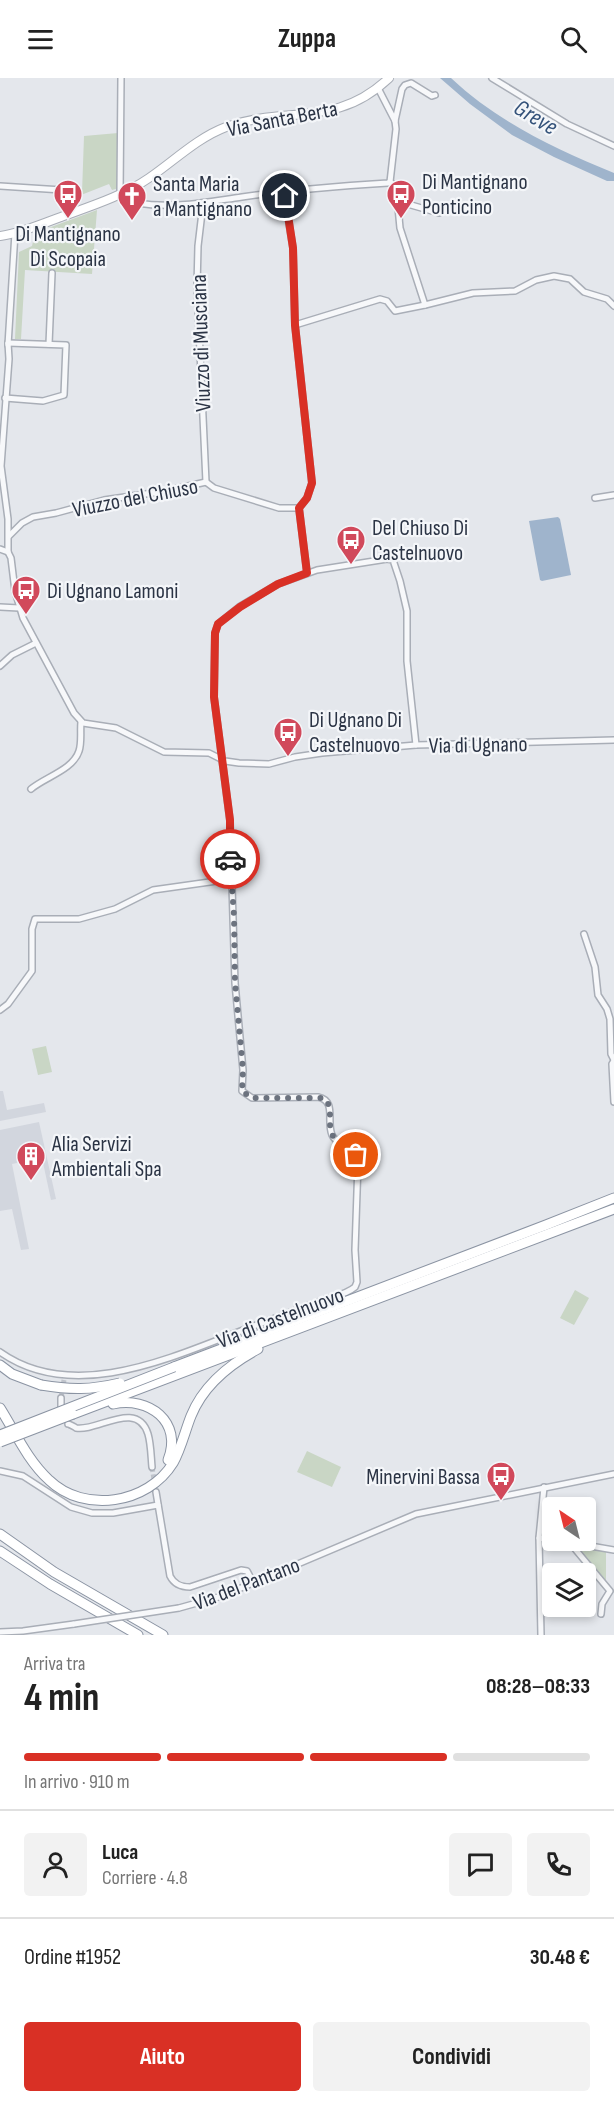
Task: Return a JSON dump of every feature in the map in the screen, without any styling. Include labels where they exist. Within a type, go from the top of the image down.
[{"type":"highway","points":[[0,1435],[614,1198]]},
{"type":"highway","points":[[0,1442],[614,1209]]},
{"type":"highway","points":[[0,1408],[27,1452],[48,1479],[61,1489],[80,1498],[105,1501],[129,1497],[140,1492],[165,1473],[173,1462],[196,1405],[210,1385],[242,1358],[300,1328]]},
{"type":"highway","points":[[0,1365],[12,1374],[41,1385],[68,1389],[94,1389],[174,1367]]},
{"type":"highway","points":[[0,1402],[30,1451],[50,1478],[72,1492],[91,1497],[117,1497],[128,1494],[150,1483],[170,1458],[169,1429],[159,1414],[150,1406],[123,1402],[73,1414]]},
{"type":"highway","points":[[0,1534],[54,1572],[163,1635]]},
{"type":"highway","points":[[0,1551],[50,1584],[138,1635]]},
{"type":"street","points":[[121,78],[124,192],[132,200],[139,203],[170,205],[203,204],[240,197],[390,182],[396,186],[401,235],[425,304]]},
{"type":"street","name":"Via Santa Berta","points":[[0,236],[15,233],[124,192],[151,177],[202,139],[224,128],[253,121],[338,109],[356,102],[389,78]]},
{"type":"street","points":[[492,78],[567,124],[614,146]]},
{"type":"street","points":[[395,121],[401,92],[405,85],[411,83],[432,96],[435,95]]},
{"type":"street","points":[[378,87],[395,121],[390,182]]},
{"type":"street","points":[[0,186],[62,190]]},
{"type":"street","points":[[284,192],[293,248],[295,325],[312,483],[307,498],[299,508],[307,573],[369,561],[393,560],[407,611],[407,661],[416,745]]},
{"type":"street","points":[[397,201],[439,213]]},
{"type":"street","name":"Viuzzo di Musciana","points":[[203,204],[196,287],[207,482]]},
{"type":"street","points":[[15,233],[9,359],[3,400],[1,474],[9,536],[8,552],[19,608],[74,713],[81,722],[79,748],[74,758],[62,770],[31,789]]},
{"type":"street","points":[[49,344],[52,273]]},
{"type":"street","points":[[295,325],[381,299],[387,301],[395,311],[473,293],[515,291],[536,280],[554,276],[570,279],[584,292],[607,298],[614,306]]},
{"type":"street","points":[[3,400],[43,401],[64,395],[66,345],[8,343]]},
{"type":"street","name":"Viuzzo del Chiuso","points":[[9,536],[22,523],[33,517],[104,500],[166,491],[207,482],[214,488],[279,508],[299,508]]},
{"type":"street","points":[[595,498],[614,495]]},
{"type":"street","points":[[0,549],[8,552]]},
{"type":"street","name":"Via di Castelnuovo","points":[[0,1352],[33,1369],[65,1377],[114,1373],[173,1357],[355,1287],[357,1282],[355,1241],[358,1163],[353,1150],[332,1135],[329,1104],[324,1098],[318,1097],[252,1098],[242,1091],[243,1070],[237,1021],[230,820],[214,697],[215,633],[218,624],[270,588],[307,573]]},
{"type":"street","points":[[0,607],[19,608]]},
{"type":"street","points":[[0,666],[12,655],[36,643]]},
{"type":"street","name":"Via di Ugnano","points":[[81,722],[117,728],[164,752],[209,753],[221,760],[265,764],[322,753],[416,745],[614,740]]},
{"type":"street","points":[[0,1010],[8,1004],[32,971],[32,929],[35,919],[79,919],[115,909],[153,890],[231,879]]},
{"type":"street","points":[[584,934],[595,967],[598,994],[608,1009],[610,1019],[614,1061],[612,1064],[614,1102]]},
{"type":"street","points":[[61,1398],[61,1407]]},
{"type":"street","points":[[68,1424],[76,1428],[83,1428],[119,1418],[130,1418],[136,1421],[148,1433],[152,1467]]},
{"type":"street","points":[[0,1471],[23,1476],[70,1507],[92,1513],[113,1513],[158,1505]]},
{"type":"street","name":"Via del Pantano","points":[[0,1632],[23,1631],[179,1608],[222,1596],[416,1514],[614,1474]]},
{"type":"street","points":[[541,1635],[539,1538],[544,1487]]},
{"type":"street","points":[[156,1492],[170,1576],[177,1585],[190,1587],[241,1570],[247,1570],[253,1582]]},
{"type":"street","points":[[596,1547],[614,1550]]},
{"type":"street","points":[[577,1551],[610,1591],[602,1604],[601,1614]]},
{"type":"street","name":"Via del Pantano","points":[[11,1635],[23,1631]]},
{"type":"shaded area","points":[[0,1091],[3,1091],[7,1110],[44,1103],[46,1112],[0,1121]]},
{"type":"shaded area","points":[[39,1122],[56,1199],[51,1200],[42,1158],[12,1164],[29,1249],[21,1250],[12,1209],[0,1211],[0,1130]]},
{"type":"green space","points":[[118,133],[119,188],[112,190],[109,184],[76,197],[76,206],[67,209],[65,199],[82,193],[84,136]]},
{"type":"green space","points":[[97,210],[92,274],[25,270],[21,339],[15,339],[19,252],[32,246],[35,233]]},
{"type":"green space","points":[[46,1046],[52,1072],[38,1075],[32,1049]]},
{"type":"green space","points":[[575,1290],[589,1298],[574,1325],[560,1318]]},
{"type":"green space","points":[[307,1451],[341,1467],[332,1487],[297,1472]]},
{"type":"green space","points":[[596,1549],[606,1550],[606,1583],[596,1571],[596,1563],[589,1563],[579,1551],[596,1551]]},
{"type":"water","points":[[440,78],[451,78],[488,108],[528,133],[614,173],[614,181],[607,181],[512,135]]},
{"type":"water","points":[[558,517],[571,575],[542,581],[529,521]]},
{"type":"tunnel","points":[[61,1398],[64,1380]]},
{"type":"tunnel","points":[[152,1467],[156,1492]]},
{"type":"way so far","points":[[230,859],[237,1021],[243,1070],[242,1091],[252,1098],[324,1098],[329,1104],[332,1135],[353,1150],[356,1155]]},
{"type":"place","name":"Di Mantignano Di Scopaia","points":[[68,220]]},
{"type":"place","name":"Di Mantignano Ponticino","points":[[401,220]]},
{"type":"place","name":"Santa Maria a Mantignano","points":[[132,222]]},
{"type":"place","name":"Del Chiuso Di Castelnuovo","points":[[351,566]]},
{"type":"place","name":"Di Ugnano Lamoni","points":[[26,616]]},
{"type":"place","name":"Di Ugnano Di Castelnuovo","points":[[288,758]]},
{"type":"place","name":"Alia Servizi Ambientali Spa","points":[[31,1182]]},
{"type":"place","name":"Minervini Bassa","points":[[501,1502]]},
{"type":"route","points":[[230,859],[230,820],[214,697],[215,633],[218,624],[240,607],[278,584],[307,573],[299,508],[307,498],[312,483],[295,325],[293,248],[285,196]]},
{"type":"water label","name":"Greve","points":[[536,117]]}]
